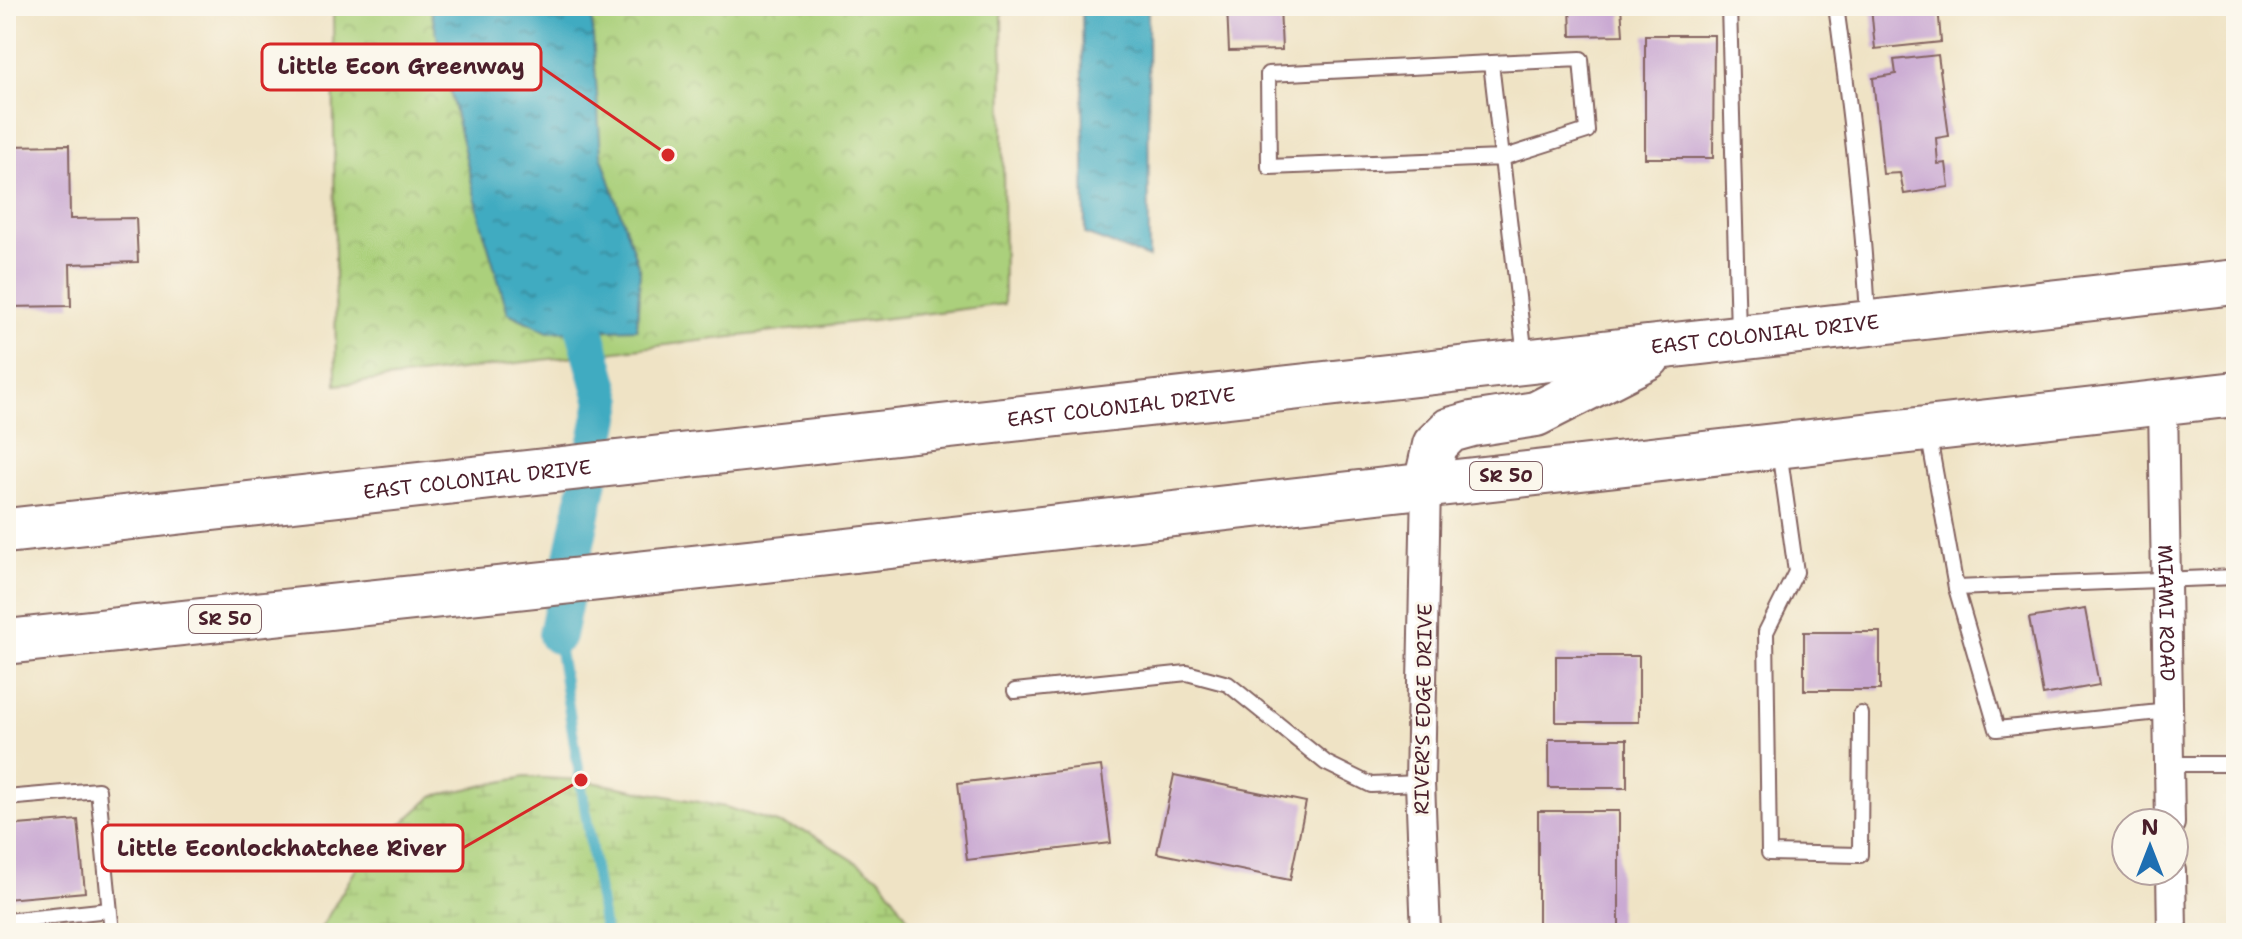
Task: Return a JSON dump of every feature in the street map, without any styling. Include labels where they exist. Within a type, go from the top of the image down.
[{"type":"highway","name":"EAST COLONIAL DRIVE","points":[[6,531],[2236,282]]},
{"type":"highway","points":[[1426,485],[1435,445],[1450,430],[1536,414],[1675,344]]},
{"type":"highway","name":"SR 50","points":[[6,642],[443,596],[2236,394]]},
{"type":"street","name":"MIAMI ROAD","points":[[2163,403],[2170,807]]},
{"type":"street","name":"RIVER'S EDGE DRIVE","points":[[1426,485],[1420,783],[1426,933]]},
{"type":"street","points":[[2171,887],[2172,933]]},
{"type":"lane","points":[[1729,6],[1739,337]]},
{"type":"lane","points":[[1836,6],[1849,97],[1869,322]]},
{"type":"lane","points":[[1581,59],[1587,131],[1502,158],[1269,167],[1268,74],[1491,63],[1581,59]]},
{"type":"lane","points":[[1491,63],[1525,361]]},
{"type":"lane","points":[[1927,429],[1956,588],[1997,729],[2169,711]]},
{"type":"lane","points":[[1778,445],[1796,572],[1766,632],[1769,853],[1860,855],[1861,714]]},
{"type":"lane","points":[[1956,588],[2236,577]]},
{"type":"lane","points":[[1015,691],[1187,673],[1228,684],[1326,763],[1371,785],[1420,783]]},
{"type":"lane","points":[[2169,764],[2236,764]]},
{"type":"lane","points":[[6,798],[98,790],[112,933]]},
{"type":"lane","points":[[6,921],[109,910]]},
{"type":"green space","points":[[333,6],[1002,6],[1004,304],[336,385]]},
{"type":"green space","points":[[525,777],[581,780],[725,807],[810,833],[881,878],[918,933],[318,933],[362,859],[433,796]]},
{"type":"water","points":[[430,6],[591,6],[601,154],[640,271],[637,329],[548,332],[508,313],[481,222]]},
{"type":"water","points":[[1082,6],[1148,6],[1149,258],[1085,234]]},
{"type":"building","points":[[1227,6],[1280,6],[1282,50],[1229,51]]},
{"type":"building","points":[[1570,6],[1621,6],[1623,35],[1571,36]]},
{"type":"building","points":[[1871,6],[1938,6],[1941,42],[1875,49]]},
{"type":"building","points":[[1645,35],[1714,35],[1713,158],[1645,158]]},
{"type":"building","points":[[1938,55],[1949,136],[1936,138],[1938,164],[1946,163],[1949,187],[1904,194],[1900,173],[1883,174],[1873,78],[1896,74],[1894,60]]},
{"type":"building","points":[[69,145],[70,219],[136,218],[138,262],[70,264],[71,306],[6,307],[6,146]]},
{"type":"building","points":[[2085,609],[2099,685],[2043,695],[2029,618]]},
{"type":"building","points":[[1804,632],[1880,632],[1880,690],[1804,690]]},
{"type":"building","points":[[1556,656],[1639,656],[1639,722],[1556,722]]},
{"type":"building","points":[[1549,739],[1627,739],[1627,788],[1549,788]]},
{"type":"building","points":[[1101,766],[1111,843],[967,860],[958,783]]},
{"type":"building","points":[[1174,775],[1306,802],[1290,880],[1157,853]]},
{"type":"building","points":[[1538,811],[1619,811],[1619,933],[1538,933]]},
{"type":"building","points":[[78,820],[85,892],[6,899],[6,826]]},
{"type":"waterway","points":[[557,635],[605,402],[572,283]]},
{"type":"waterway","points":[[557,635],[605,933]]},
{"type":"place","name":"Little Econ Greenway","points":[[668,155]]},
{"type":"place","name":"Little Econlockhatchee River","points":[[581,780]]}]
